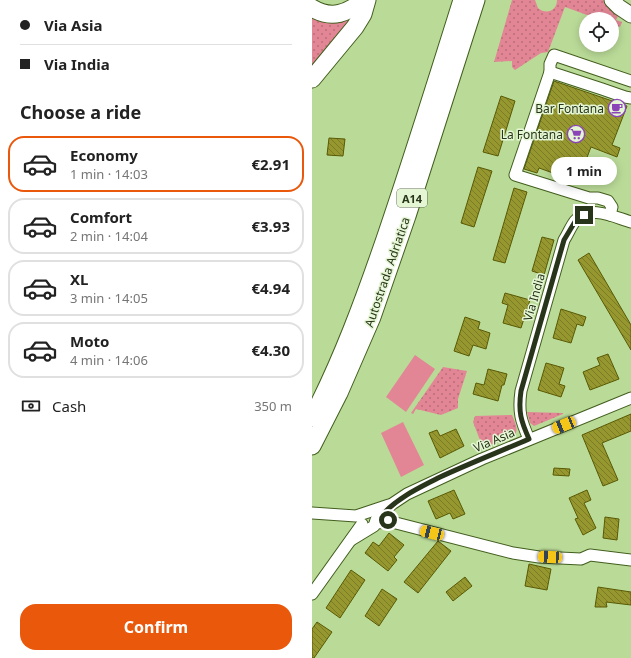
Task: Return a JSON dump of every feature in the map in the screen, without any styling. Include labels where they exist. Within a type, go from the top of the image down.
[{"type":"highway","points":[[312,8],[325,14],[340,14],[353,9],[366,0]]},
{"type":"highway","points":[[312,79],[363,14],[366,0]]},
{"type":"highway","name":"Autostrada Adriatica","points":[[312,446],[334,389],[396,206],[462,0]]},
{"type":"highway","name":"Autostrada Adriatica","points":[[312,418],[334,389],[372,318],[409,209],[476,0]]},
{"type":"main road","points":[[612,0],[619,8],[631,14]]},
{"type":"main road","points":[[621,0],[631,14]]},
{"type":"street","points":[[610,215],[612,208],[608,201],[598,198],[589,198],[515,176],[550,72],[550,64],[554,55],[631,81]]},
{"type":"street","points":[[550,72],[625,98],[631,98]]},
{"type":"street","points":[[631,89],[631,94]]},
{"type":"street","name":"Via India","points":[[529,439],[523,424],[519,406],[521,391],[564,240],[576,220],[584,215],[594,212],[610,215],[631,222]]},
{"type":"street","name":"Via Asia","points":[[312,594],[339,554],[369,519],[407,494],[449,473],[631,398]]},
{"type":"street","name":"Via Asia","points":[[369,519],[392,504]]},
{"type":"street","points":[[312,513],[392,522],[499,550],[539,557],[582,558],[590,556],[631,560]]},
{"type":"shaded area","points":[[512,0],[535,0],[538,8],[544,11],[550,11],[557,4],[557,0],[603,0],[614,12],[579,12],[565,7],[548,52],[541,53],[515,70],[512,67],[512,61],[494,62]]},
{"type":"shaded area","points":[[312,13],[354,15],[312,65]]},
{"type":"shaded area","points":[[619,21],[622,22],[619,27]]},
{"type":"shaded area","points":[[415,355],[435,369],[406,412],[386,397]]},
{"type":"shaded area","points":[[443,367],[467,371],[458,399],[458,408],[441,415],[416,409],[413,414],[411,413]]},
{"type":"shaded area","points":[[527,412],[563,414],[534,426],[530,423]]},
{"type":"shaded area","points":[[512,415],[516,427],[515,435],[483,448],[473,422],[475,416]]},
{"type":"shaded area","points":[[403,422],[424,465],[401,477],[381,433]]},
{"type":"building","name":"La Fontana","points":[[554,81],[627,106],[612,145],[620,148],[617,157],[591,147],[586,160],[581,158],[577,170],[570,168],[567,178],[539,168],[537,173],[524,169]]},
{"type":"building","points":[[501,96],[515,101],[498,156],[483,152]]},
{"type":"building","points":[[329,138],[345,139],[343,156],[327,155]]},
{"type":"building","points":[[478,167],[492,171],[474,227],[461,223]]},
{"type":"building","points":[[514,188],[527,192],[505,263],[493,260]]},
{"type":"building","points":[[542,237],[554,240],[544,275],[532,271]]},
{"type":"building","points":[[589,253],[631,325],[631,350],[578,260]]},
{"type":"building","points":[[505,293],[530,300],[521,328],[503,323],[508,305],[502,303]]},
{"type":"building","points":[[561,309],[586,317],[583,326],[577,324],[571,343],[553,338]]},
{"type":"building","points":[[465,317],[480,322],[478,329],[490,333],[486,349],[473,345],[469,356],[454,351]]},
{"type":"building","points":[[608,354],[619,379],[590,390],[583,372],[600,365],[597,358]]},
{"type":"building","points":[[546,363],[564,368],[559,384],[565,386],[561,397],[538,390]]},
{"type":"building","points":[[488,369],[507,374],[504,385],[502,385],[498,401],[473,394],[476,383],[484,385]]},
{"type":"building","points":[[631,414],[631,431],[602,443],[618,480],[603,486],[582,435]]},
{"type":"building","points":[[456,429],[464,446],[440,458],[429,433],[437,430],[440,436]]},
{"type":"building","points":[[554,468],[570,469],[569,476],[553,475]]},
{"type":"building","points":[[454,490],[465,514],[453,519],[450,513],[436,519],[428,501]]},
{"type":"building","points":[[587,490],[591,500],[584,503],[596,528],[583,535],[575,519],[578,518],[569,498]]},
{"type":"building","points":[[605,517],[619,519],[617,540],[603,538]]},
{"type":"building","points":[[389,533],[404,545],[394,557],[397,560],[388,571],[365,553],[373,542],[379,546]]},
{"type":"building","points":[[438,541],[451,551],[418,593],[404,582]]},
{"type":"building","points":[[529,564],[551,569],[547,590],[525,586]]},
{"type":"building","points":[[351,570],[365,580],[340,618],[326,608]]},
{"type":"building","points":[[465,577],[472,586],[453,601],[446,592]]},
{"type":"building","points":[[598,587],[631,592],[631,605],[606,602],[607,607],[595,607]]},
{"type":"building","points":[[382,589],[397,599],[379,626],[365,616]]},
{"type":"building","points":[[317,622],[332,632],[314,658],[312,658],[312,629]]},
{"type":"place","name":"Bar Fontana","points":[[617,108]]},
{"type":"place","name":"La Fontana","points":[[576,134]]},
{"type":"route","points":[[388,520],[384,513],[392,504],[407,494],[449,473],[529,439],[523,424],[519,406],[521,391],[564,240],[576,220],[584,215]]}]
